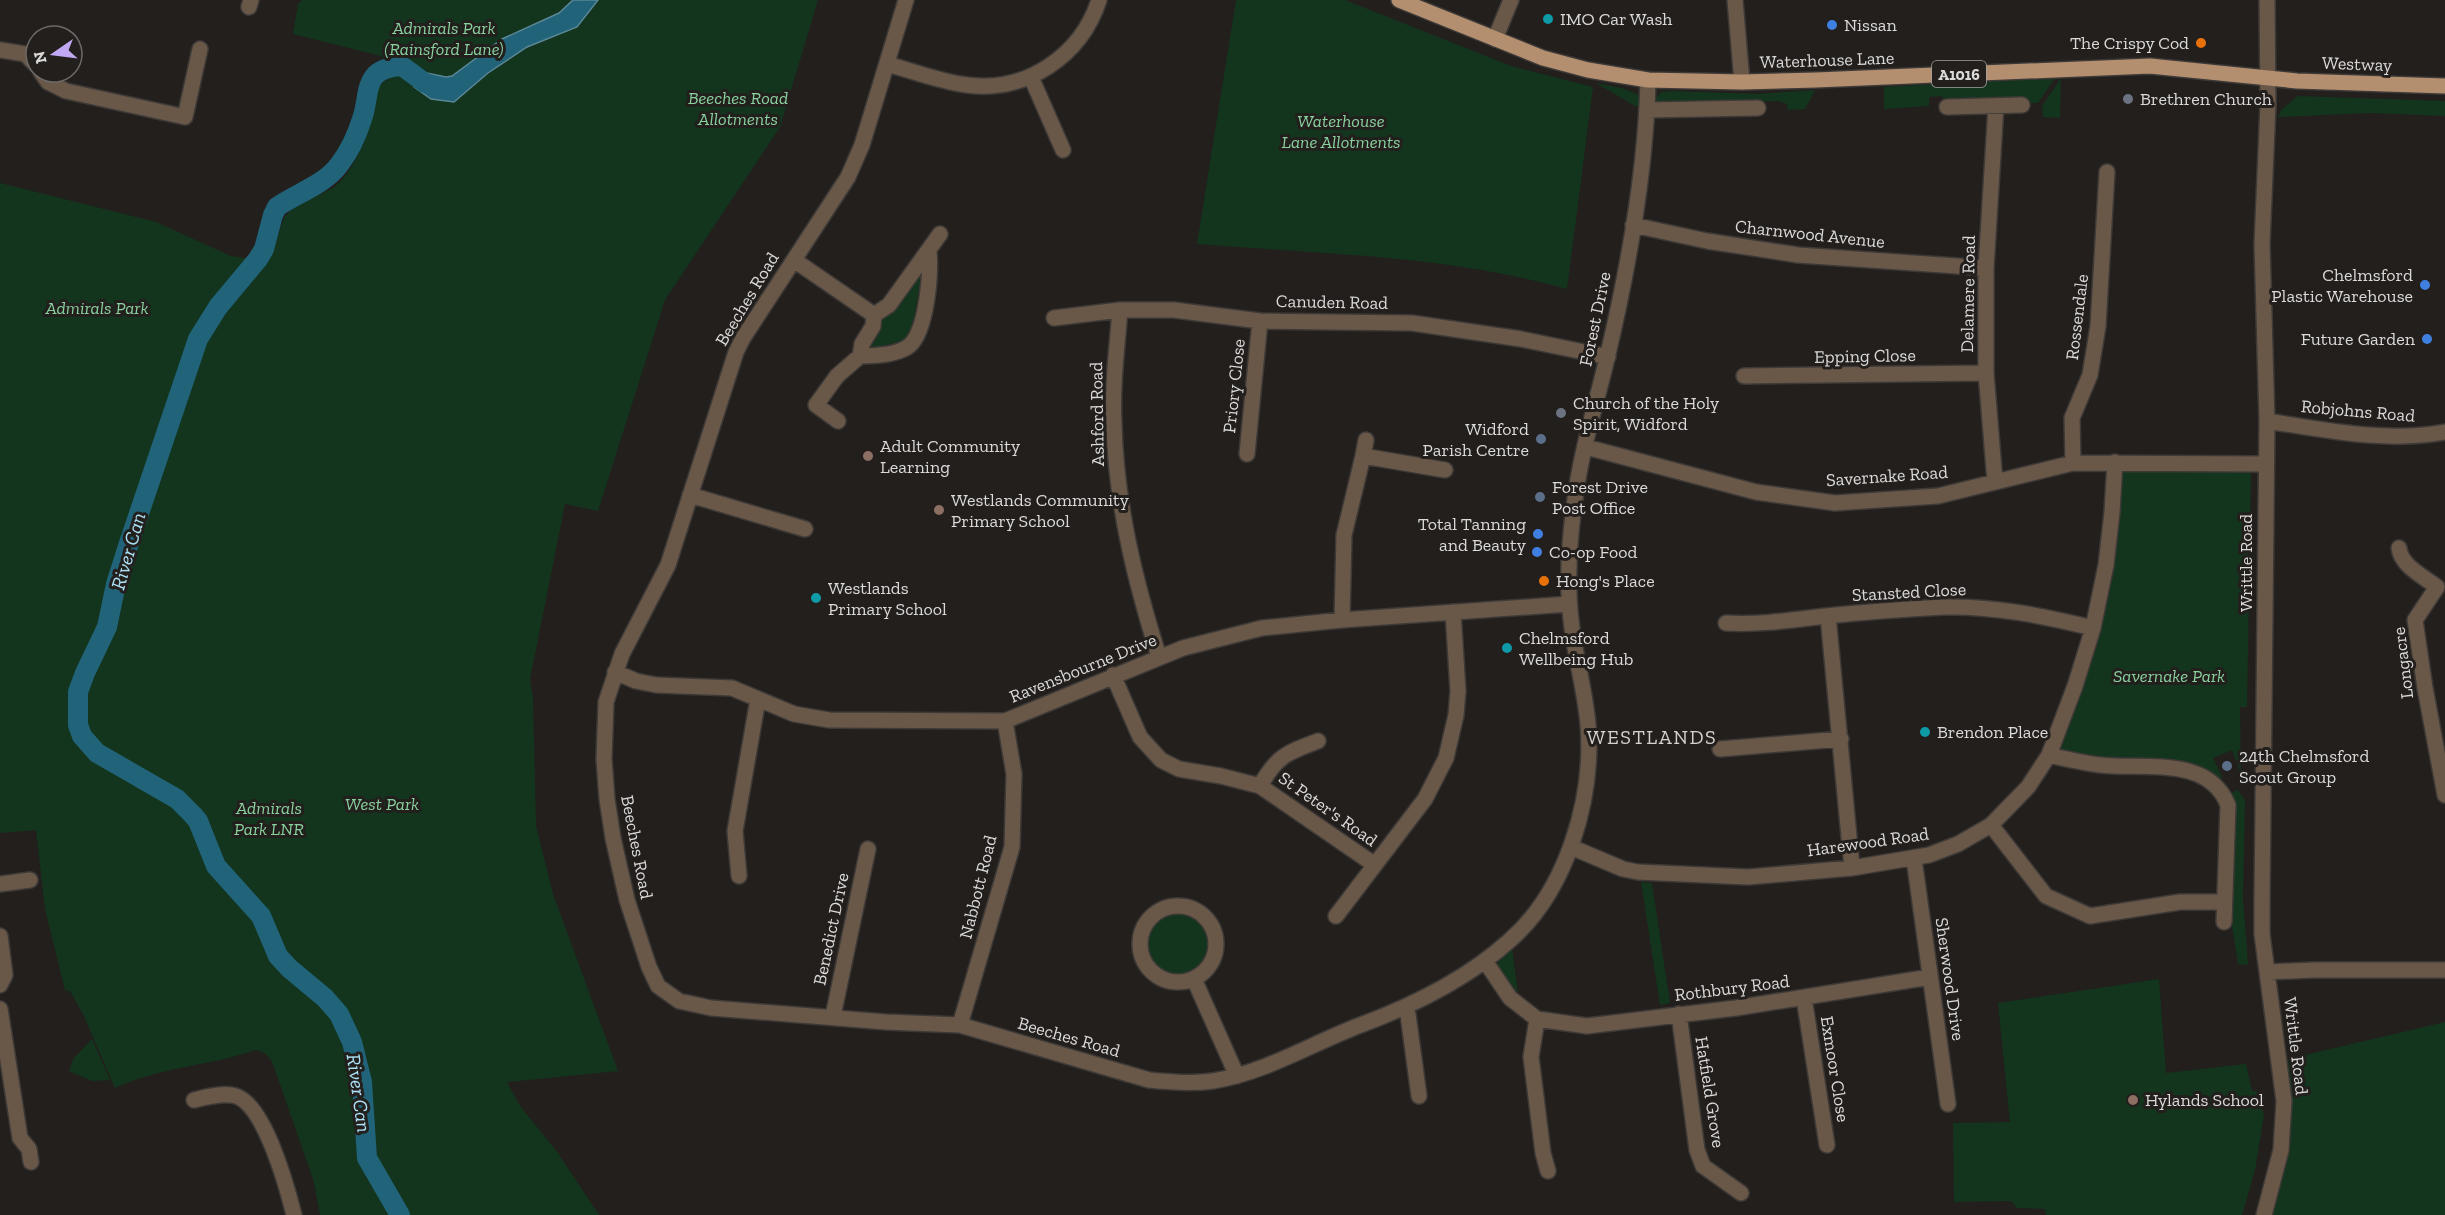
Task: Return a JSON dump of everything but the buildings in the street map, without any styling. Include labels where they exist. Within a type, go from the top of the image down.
[{"type":"main road","name":"Waterhouse Lane","points":[[1399,0],[1543,58],[1588,70],[1648,80],[1742,82],[2150,66],[2269,78]]},
{"type":"main road","name":"Westway","points":[[2269,78],[2445,86]]},
{"type":"street","name":"Beeches Road","points":[[906,0],[862,145],[852,169],[736,352],[661,582],[635,628],[615,672],[606,702],[604,759],[607,799],[627,900],[658,986],[680,1001],[711,1008],[886,1022],[960,1025],[1149,1080],[1192,1083],[1237,1076],[1407,1007]]},
{"type":"street","points":[[887,63],[967,85],[997,86],[1031,77],[1062,58],[1078,42],[1089,26],[1099,0]]},
{"type":"street","points":[[1496,39],[1511,0]]},
{"type":"street","points":[[1735,0],[1742,82]]},
{"type":"street","name":"Writtle Road","points":[[2264,1215],[2276,1178],[2284,1126],[2282,1080],[2262,934],[2267,421],[2262,244],[2269,78],[2266,0]]},
{"type":"street","points":[[52,84],[66,91],[185,117],[200,49]]},
{"type":"street","points":[[0,50],[24,54]]},
{"type":"street","points":[[1031,77],[1063,150]]},
{"type":"street","name":"Forest Drive","points":[[1407,1007],[1485,961],[1513,939],[1542,903],[1571,847],[1585,796],[1589,750],[1587,709],[1569,604],[1573,514],[1586,447],[1608,357],[1633,225],[1647,110],[1648,80]]},
{"type":"street","points":[[1947,107],[2022,105]]},
{"type":"street","name":"Delamere Road","points":[[1995,483],[1986,373],[1986,268],[1996,106]]},
{"type":"street","points":[[1647,110],[1758,108]]},
{"type":"street","name":"Rossendale","points":[[2067,464],[2072,418],[2090,375],[2098,326],[2107,172]]},
{"type":"street","name":"Charnwood Avenue","points":[[1633,225],[1707,241],[1798,255],[1986,268]]},
{"type":"street","points":[[874,315],[889,306],[940,234]]},
{"type":"street","points":[[860,356],[873,356],[901,350],[911,344],[916,337],[922,321],[931,272],[929,252]]},
{"type":"street","points":[[794,260],[874,315]]},
{"type":"street","name":"Canuden Road","points":[[1054,318],[1120,310],[1174,310],[1260,321],[1412,323],[1521,339],[1608,357]]},
{"type":"street","name":"Ashford Road","points":[[1120,310],[1113,399],[1117,474],[1137,583],[1159,657]]},
{"type":"street","points":[[838,421],[816,405],[837,376],[860,356],[862,344],[873,326],[874,315]]},
{"type":"street","name":"Priory Close","points":[[1247,454],[1260,321]]},
{"type":"street","name":"Epping Close","points":[[1744,376],[1986,373]]},
{"type":"street","name":"Robjohns Road","points":[[2267,421],[2410,438],[2445,432]]},
{"type":"street","points":[[1342,620],[1344,535],[1366,440]]},
{"type":"street","name":"Savernake Road","points":[[1586,447],[1756,492],[1835,503],[1938,496],[2067,464],[2115,462],[2266,464]]},
{"type":"street","points":[[1363,456],[1445,470]]},
{"type":"street","name":"Harewood Road","points":[[1571,847],[1623,868],[1645,872],[1748,877],[1852,868],[1914,859],[1943,850],[1991,825],[2028,787],[2049,755],[2093,628],[2110,537],[2115,462]]},
{"type":"street","points":[[690,495],[805,529]]},
{"type":"street","name":"Longacre","points":[[2399,548],[2400,557],[2406,564],[2437,587],[2415,620],[2445,795]]},
{"type":"street","name":"Ravensbourne Drive","points":[[615,672],[636,681],[656,685],[732,688],[794,714],[829,720],[1005,721],[1159,657],[1210,640],[1262,628],[1569,604]]},
{"type":"street","name":"Stansted Close","points":[[1726,623],[1756,625],[1828,616],[1944,607],[2032,614],[2093,628]]},
{"type":"street","points":[[1336,916],[1425,799],[1446,758],[1454,726],[1458,691],[1453,612]]},
{"type":"street","points":[[1828,616],[1852,868]]},
{"type":"street","name":"St Peter's Road","points":[[1113,675],[1140,737],[1161,760],[1179,769],[1260,786],[1375,865]]},
{"type":"street","points":[[739,876],[735,831],[758,699]]},
{"type":"street","name":"Nabbott Road","points":[[960,1025],[1012,847],[1014,774],[1005,721]]},
{"type":"street","points":[[1720,749],[1841,739]]},
{"type":"street","name":"St Peter's Road","points":[[1260,786],[1272,765],[1289,752],[1318,741]]},
{"type":"street","name":"St Peter's Road","points":[[1289,752],[1304,762]]},
{"type":"street","points":[[2049,755],[2100,765],[2169,767],[2202,775],[2222,790],[2228,806],[2224,922]]},
{"type":"street","points":[[1991,825],[2046,896],[2090,916],[2180,902],[2224,902]]},
{"type":"street","name":"Benedict Drive","points":[[833,1016],[868,849]]},
{"type":"street","name":"Sherwood Drive","points":[[1914,859],[1948,1104]]},
{"type":"street","points":[[0,884],[30,880]]},
{"type":"street","points":[[1176,906],[1195,909],[1205,916],[1212,926],[1216,938],[1216,950],[1212,962],[1194,979],[1182,982],[1169,981],[1157,976],[1148,968],[1142,956],[1140,943],[1142,930],[1158,911],[1176,906]]},
{"type":"street","points":[[0,936],[5,975],[0,985]]},
{"type":"street","points":[[1485,961],[1510,998],[1537,1019],[1531,1057],[1543,1153],[1548,1171]]},
{"type":"street","points":[[2267,972],[2445,970]]},
{"type":"street","name":"Rothbury Road","points":[[1537,1019],[1587,1026],[1804,998],[1930,977]]},
{"type":"street","points":[[1194,979],[1237,1076]]},
{"type":"street","name":"Exmoor Close","points":[[1804,998],[1827,1145]]},
{"type":"street","points":[[1407,1007],[1419,1096]]},
{"type":"street","points":[[0,1009],[7,1101],[20,1138],[29,1149],[31,1162]]},
{"type":"street","name":"Hatfield Grove","points":[[1678,1014],[1697,1149],[1704,1166],[1741,1193]]},
{"type":"street","points":[[194,1100],[217,1095],[235,1095],[251,1106],[284,1176],[294,1215]]},
{"type":"green space","name":"Admirals Park LNR","points":[[302,0],[818,0],[780,127],[665,300],[598,511],[565,504],[530,679],[533,699],[536,826],[553,894],[618,1071],[507,1082],[520,1106],[558,1153],[599,1215],[320,1215],[314,1182],[274,1067],[268,1056],[256,1050],[149,1075],[115,1088],[83,1014],[70,991],[65,990],[45,909],[36,830],[0,833],[0,183],[156,222],[231,256],[269,261],[284,218],[290,211],[302,202],[334,187],[347,174],[368,132],[377,87],[394,75],[410,58],[404,57],[386,62],[381,56],[293,34],[298,4]]},
{"type":"green space","name":"Waterhouse Lane Allotments","points":[[1236,0],[1345,0],[1511,66],[1593,87],[1567,289],[1522,278],[1430,262],[1197,244]]},
{"type":"green space","points":[[2055,78],[2038,103],[1947,101],[1941,96],[1929,97],[1929,106],[1884,109],[1884,87]]},
{"type":"green space","points":[[2061,78],[2060,118],[2043,117],[2042,106]]},
{"type":"green space","points":[[1596,83],[1622,88],[1639,95],[1641,107],[1635,106]]},
{"type":"green space","points":[[1815,90],[1805,109],[1788,110],[1787,104],[1779,101],[1660,105],[1655,99],[1661,92],[1670,91],[1758,94]]},
{"type":"green space","points":[[2298,96],[2445,101],[2445,116],[2369,113],[2278,117],[2281,110]]},
{"type":"green space","points":[[918,270],[926,274],[921,278],[914,317],[917,322],[903,344],[898,342],[878,347],[876,351],[868,349],[877,324]]},
{"type":"green space","name":"Savernake Park","points":[[2127,469],[2251,473],[2247,707],[2240,707],[2241,774],[2232,750],[2213,758],[2223,779],[2198,767],[2059,754],[2097,646],[2112,579],[2121,475]]},
{"type":"green space","points":[[2238,790],[2245,800],[2243,898],[2248,965],[2238,964],[2232,926],[2229,794]]},
{"type":"green space","points":[[1641,882],[1652,883],[1670,1003],[1660,1005]]},
{"type":"green space","points":[[1178,911],[1191,913],[1206,926],[1211,944],[1209,957],[1196,972],[1178,977],[1165,975],[1150,962],[1145,944],[1147,931],[1160,916]]},
{"type":"green space","points":[[1512,947],[1518,993],[1498,966],[1499,959]]},
{"type":"green space","name":"Hylands School","points":[[2159,979],[2166,1073],[2246,1064],[2252,1091],[2257,1091],[2264,1115],[2255,1170],[2242,1215],[2046,1215],[2045,1209],[2017,1208],[2011,1201],[1954,1202],[1953,1123],[2010,1122],[1998,1003]]},
{"type":"green space","points":[[2445,1022],[2445,1215],[2270,1215],[2287,1162],[2292,1102],[2288,1059]]},
{"type":"green space","points":[[92,1039],[110,1080],[92,1081],[69,1071],[74,1058]]},
{"type":"water","points":[[573,0],[598,0],[577,27],[527,47],[488,73],[454,102],[431,99],[414,87],[427,73],[452,76],[502,39],[559,13]]},
{"type":"waterway","name":"River Can","points":[[400,1215],[367,1158],[362,1082],[352,1042],[339,1014],[325,998],[278,956],[261,916],[216,866],[198,821],[193,815],[177,799],[97,753],[82,736],[78,725],[78,692],[107,627],[116,584],[198,339],[218,307],[264,249],[277,207],[326,178],[339,165],[358,131],[370,84],[380,72],[402,66],[425,83],[446,89]]},
{"type":"place","name":"IMO Car Wash","points":[[1548,19]]},
{"type":"place","name":"Nissan","points":[[1832,25]]},
{"type":"place","name":"The Crispy Cod","points":[[2201,43]]},
{"type":"place","name":"Brethren Church","points":[[2128,99]]},
{"type":"place","name":"Chelmsford Plastic Warehouse","points":[[2425,285]]},
{"type":"place","name":"Future Garden","points":[[2427,339]]},
{"type":"place","name":"Church of the Holy Spirit, Widford","points":[[1561,413]]},
{"type":"place","name":"Widford Parish Centre","points":[[1541,439]]},
{"type":"place","name":"Adult Community Learning","points":[[868,456]]},
{"type":"place","name":"Forest Drive Post Office","points":[[1540,497]]},
{"type":"place","name":"Westlands Community Primary School","points":[[939,510]]},
{"type":"place","name":"Total Tanning and Beauty","points":[[1538,534]]},
{"type":"place","name":"Co-op Food","points":[[1537,552]]},
{"type":"place","name":"Hong's Place","points":[[1544,581]]},
{"type":"place","name":"Westlands Primary School","points":[[816,598]]},
{"type":"place","name":"Chelmsford Wellbeing Hub","points":[[1507,648]]},
{"type":"place","name":"Brendon Place","points":[[1925,732]]},
{"type":"place","name":"24th Chelmsford Scout Group","points":[[2227,766]]},
{"type":"place","name":"Hylands School","points":[[2133,1100]]},
{"type":"district","name":"WESTLANDS","points":[[1652,737]]},
{"type":"park label","name":"Admirals Park (Rainsford Lane)","points":[[444,38]]},
{"type":"park label","name":"Beeches Road Allotments","points":[[738,108]]},
{"type":"park label","name":"Admirals Park","points":[[97,308]]},
{"type":"park label","name":"West Park","points":[[382,804]]}]
